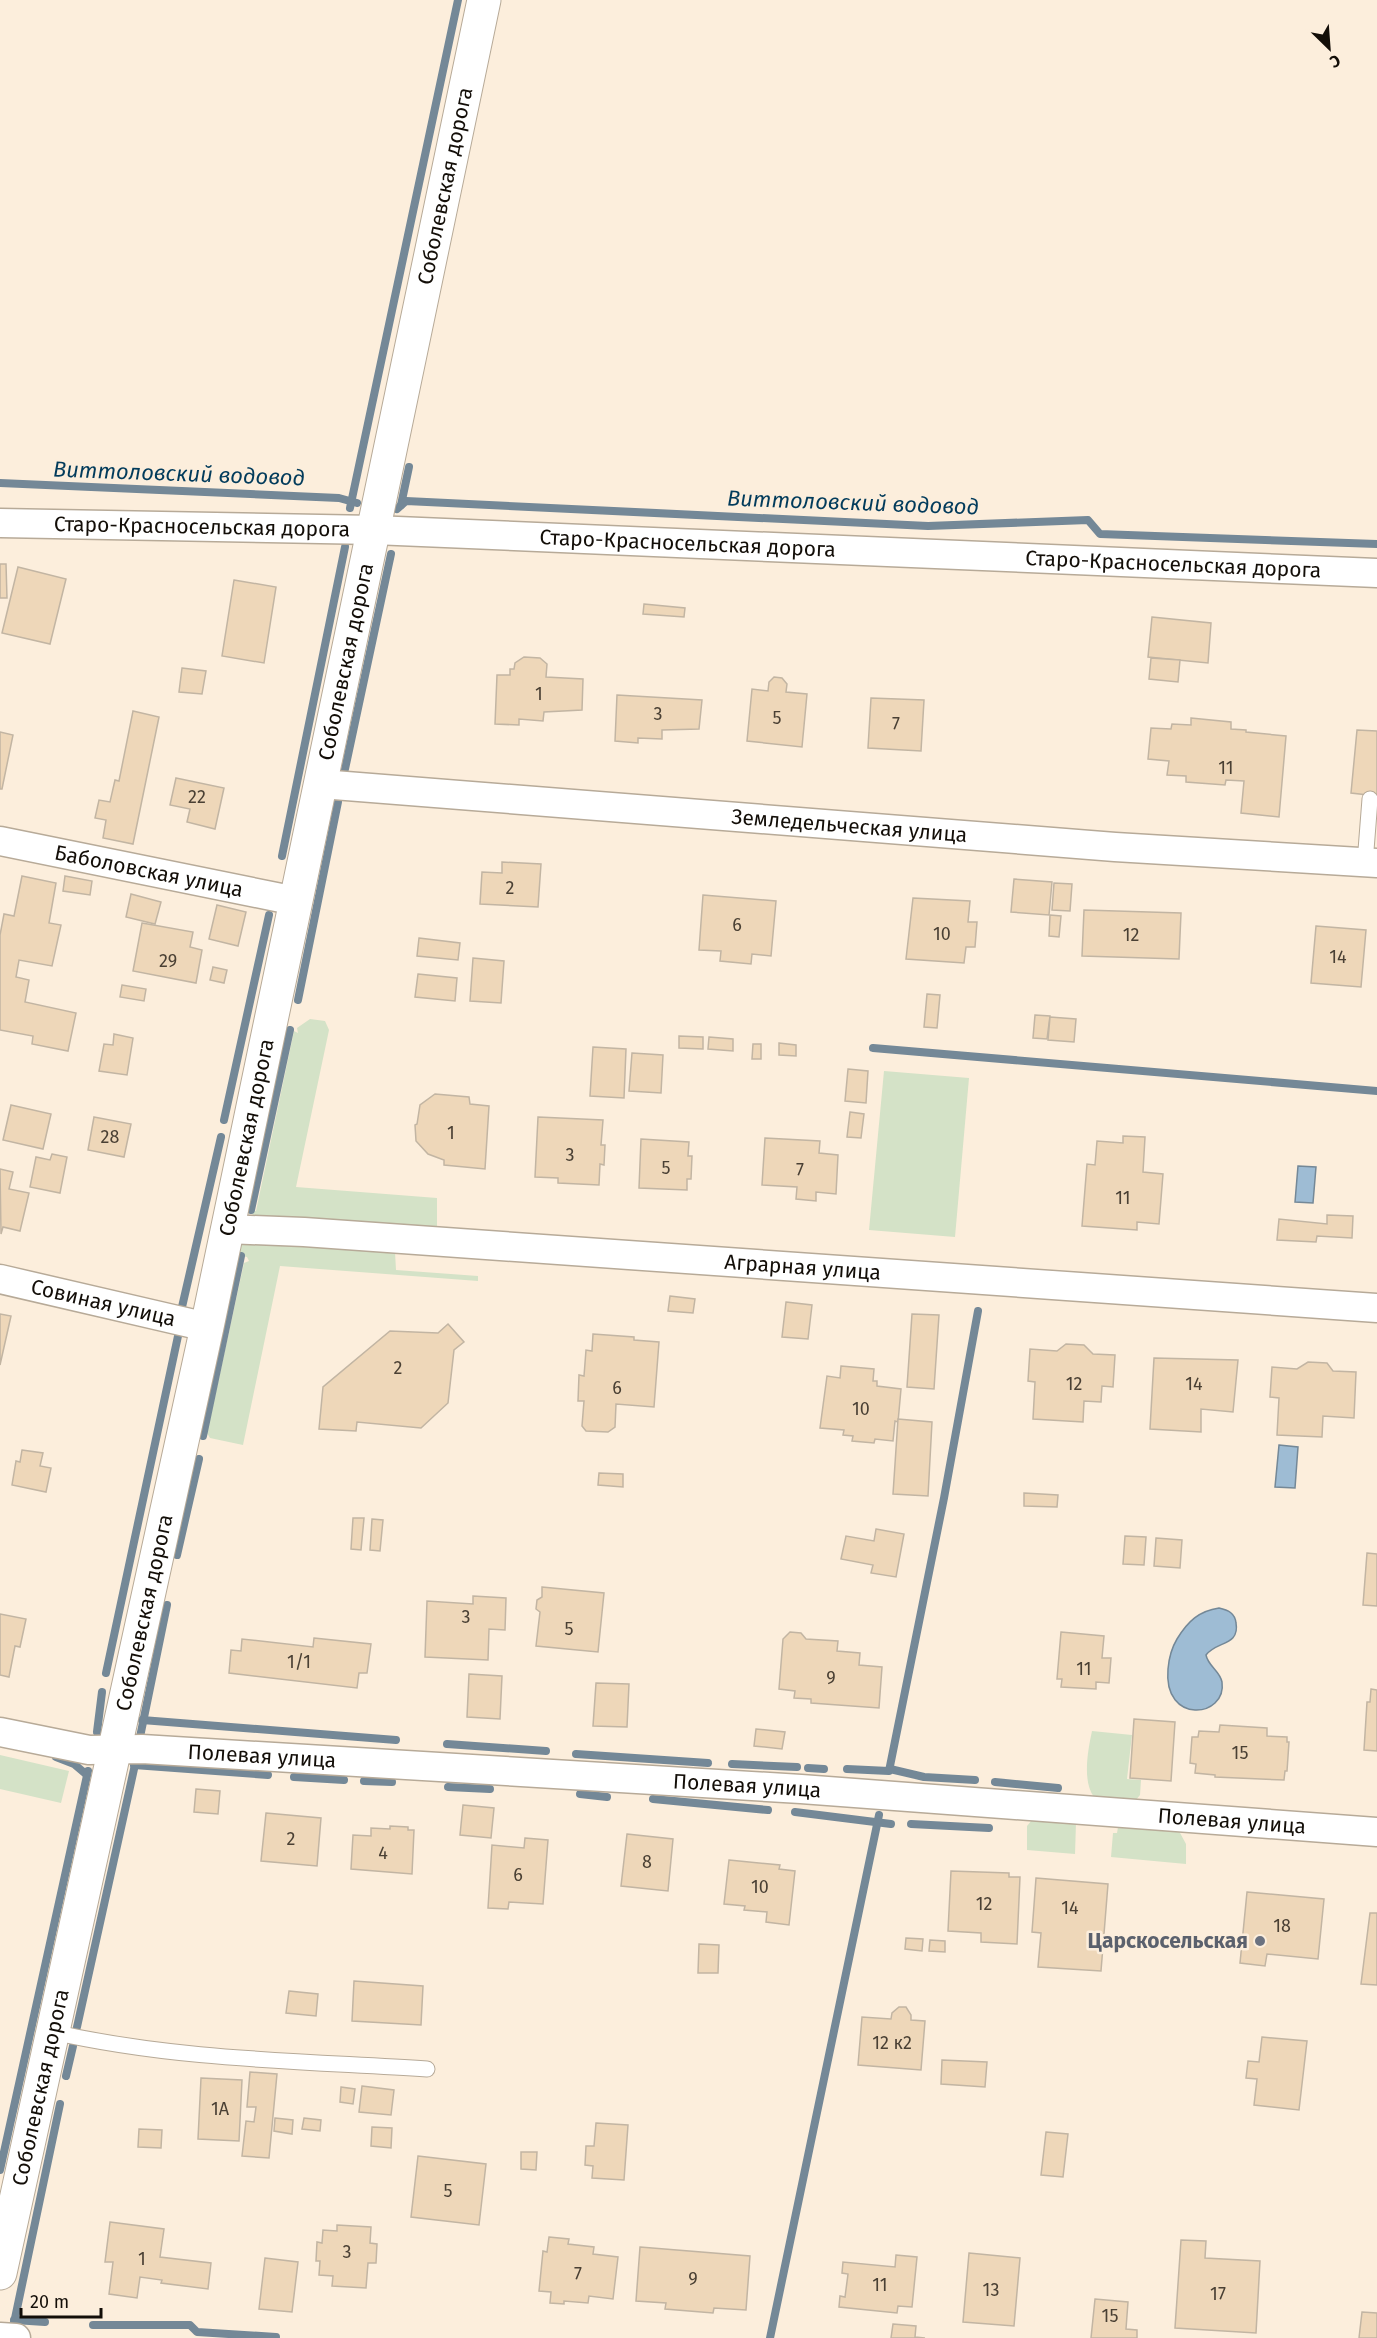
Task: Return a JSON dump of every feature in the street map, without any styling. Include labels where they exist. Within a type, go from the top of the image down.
[{"type":"street","name":"Соболевская дорога","points":[[0,2273],[9,2195],[69,2036],[115,1750],[207,1327],[484,0]]},
{"type":"street","name":"Старо-Красносельская дорога","points":[[0,523],[374,530],[1377,573]]},
{"type":"street","name":"Земледельческая улица","points":[[321,784],[1115,847],[1371,863]]},
{"type":"street","name":"Баболовская улица","points":[[0,841],[296,901]]},
{"type":"street","name":"Аграрная улица","points":[[226,1229],[315,1233],[1377,1308]]},
{"type":"street","name":"Совиная улица","points":[[0,1279],[207,1327]]},
{"type":"street","name":"Полевая улица","points":[[0,1732],[115,1750],[801,1789],[1377,1833]]},
{"type":"street","points":[[0,2337],[16,2338]]},
{"type":"lane","points":[[1370,799],[1371,863]]},
{"type":"lane","points":[[69,2036],[110,2044],[207,2054],[427,2069]]},
{"type":"green space","points":[[310,1019],[325,1021],[329,1030],[296,1187],[437,1198],[437,1232],[254,1217],[249,1209],[256,1211],[294,1031],[298,1033],[297,1028]]},
{"type":"green space","points":[[884,1071],[969,1078],[955,1237],[869,1230]]},
{"type":"green space","points":[[248,1241],[395,1252],[396,1270],[478,1276],[478,1281],[280,1266],[243,1445],[210,1438],[207,1433],[244,1263],[249,1261],[247,1257],[238,1255],[241,1245]]},
{"type":"green space","points":[[1092,1731],[1132,1735],[1127,1779],[1141,1780],[1140,1795],[1135,1801],[1094,1797],[1087,1774]]},
{"type":"green space","points":[[0,1755],[69,1771],[61,1803],[0,1789]]},
{"type":"green space","points":[[1032,1820],[1076,1823],[1075,1854],[1027,1850],[1027,1826]]},
{"type":"green space","points":[[1118,1827],[1179,1831],[1186,1844],[1186,1864],[1111,1857],[1113,1833],[1117,1833]]},
{"type":"water","points":[[1298,1166],[1316,1167],[1313,1203],[1295,1202]]},
{"type":"water","points":[[1279,1445],[1298,1447],[1295,1488],[1275,1487]]},
{"type":"water","points":[[1219,1608],[1233,1614],[1236,1630],[1231,1640],[1215,1647],[1206,1655],[1221,1678],[1221,1694],[1215,1703],[1206,1708],[1195,1710],[1184,1707],[1175,1700],[1169,1687],[1168,1669],[1172,1650],[1190,1622],[1200,1614]]},
{"type":"building","points":[[0,564],[6,564],[7,598],[0,598]]},
{"type":"building","points":[[18,567],[66,579],[50,644],[2,633]]},
{"type":"building","points":[[234,580],[276,587],[264,663],[222,656]]},
{"type":"building","points":[[644,604],[685,608],[684,617],[643,614]]},
{"type":"building","points":[[1152,617],[1211,623],[1208,663],[1148,657]]},
{"type":"building","points":[[524,657],[540,658],[547,664],[546,677],[583,679],[582,710],[544,712],[543,721],[519,719],[519,725],[495,724],[497,675],[510,675],[510,669],[514,669],[515,663]]},
{"type":"building","points":[[1151,658],[1180,660],[1178,682],[1149,679]]},
{"type":"building","points":[[182,668],[206,671],[202,694],[179,692]]},
{"type":"building","points":[[774,677],[782,678],[787,684],[786,692],[807,694],[802,747],[747,741],[752,689],[768,691],[769,682]]},
{"type":"building","points":[[617,695],[702,700],[699,729],[662,730],[662,739],[638,738],[638,743],[615,741]]},
{"type":"building","points":[[871,698],[924,700],[921,751],[868,748]]},
{"type":"building","points":[[133,711],[159,717],[133,844],[103,838],[106,820],[95,818],[99,800],[110,802],[115,780],[119,781]]},
{"type":"building","points":[[1191,718],[1231,722],[1231,729],[1246,730],[1246,732],[1286,736],[1279,817],[1241,813],[1244,781],[1226,780],[1225,785],[1186,782],[1186,776],[1167,775],[1169,761],[1148,759],[1151,728],[1171,729],[1172,724],[1191,725]]},
{"type":"building","points":[[1357,730],[1377,731],[1377,796],[1351,793]]},
{"type":"building","points":[[0,732],[13,735],[2,789],[0,789]]},
{"type":"building","points":[[176,778],[224,788],[215,829],[187,822],[190,809],[170,805]]},
{"type":"building","points":[[502,862],[541,864],[538,907],[480,904],[482,872],[502,873]]},
{"type":"building","points":[[22,876],[56,883],[49,923],[61,925],[52,966],[19,960],[16,977],[29,980],[25,1002],[76,1013],[68,1051],[32,1044],[33,1036],[0,1030],[0,935],[4,914],[14,916]]},
{"type":"building","points":[[65,876],[92,881],[90,895],[63,891]]},
{"type":"building","points":[[1014,879],[1052,882],[1049,915],[1011,912]]},
{"type":"building","points":[[1054,883],[1072,884],[1070,911],[1052,910]]},
{"type":"building","points":[[131,894],[161,902],[155,924],[126,917]]},
{"type":"building","points":[[703,895],[776,901],[771,956],[752,954],[751,964],[720,961],[721,951],[699,950]]},
{"type":"building","points":[[913,898],[970,901],[968,922],[977,922],[975,947],[966,947],[964,963],[906,959]]},
{"type":"building","points":[[217,905],[246,912],[238,946],[209,939]]},
{"type":"building","points":[[1084,910],[1181,913],[1179,959],[1082,956]]},
{"type":"building","points":[[1050,915],[1061,916],[1059,937],[1049,936]]},
{"type":"building","points":[[142,923],[193,932],[190,947],[202,950],[196,983],[133,971]]},
{"type":"building","points":[[1316,926],[1366,930],[1361,987],[1311,983]]},
{"type":"building","points":[[419,938],[460,943],[458,960],[417,956]]},
{"type":"building","points":[[473,958],[504,961],[501,1003],[470,1001]]},
{"type":"building","points":[[213,967],[227,970],[224,983],[210,980]]},
{"type":"building","points":[[418,974],[457,978],[455,1001],[415,997]]},
{"type":"building","points":[[122,985],[146,989],[144,1001],[120,997]]},
{"type":"building","points":[[927,994],[940,995],[937,1028],[924,1027]]},
{"type":"building","points":[[1035,1015],[1050,1016],[1047,1039],[1033,1038]]},
{"type":"building","points":[[1050,1017],[1076,1019],[1074,1042],[1048,1040]]},
{"type":"building","points":[[114,1034],[133,1038],[127,1075],[99,1071],[104,1044],[113,1045]]},
{"type":"building","points":[[679,1036],[703,1037],[703,1049],[679,1048]]},
{"type":"building","points":[[709,1037],[733,1039],[733,1051],[708,1049]]},
{"type":"building","points":[[779,1043],[796,1045],[796,1056],[779,1055]]},
{"type":"building","points":[[753,1044],[761,1044],[761,1059],[752,1059]]},
{"type":"building","points":[[593,1047],[626,1049],[624,1098],[590,1096]]},
{"type":"building","points":[[632,1053],[663,1055],[661,1093],[629,1091]]},
{"type":"building","points":[[848,1069],[868,1071],[866,1103],[845,1101]]},
{"type":"building","points":[[435,1094],[469,1097],[470,1104],[489,1106],[485,1169],[444,1165],[444,1160],[428,1154],[416,1141],[415,1125],[420,1105]]},
{"type":"building","points":[[11,1105],[51,1114],[43,1149],[3,1140]]},
{"type":"building","points":[[850,1112],[864,1114],[861,1138],[847,1137]]},
{"type":"building","points":[[94,1117],[131,1124],[124,1157],[88,1150]]},
{"type":"building","points":[[538,1117],[603,1120],[601,1145],[605,1145],[604,1165],[600,1164],[599,1185],[558,1183],[558,1178],[535,1177]]},
{"type":"building","points":[[1123,1136],[1145,1137],[1143,1172],[1163,1174],[1159,1224],[1137,1222],[1137,1230],[1082,1226],[1087,1164],[1095,1165],[1097,1141],[1123,1143]]},
{"type":"building","points":[[765,1138],[820,1141],[819,1153],[838,1155],[836,1194],[816,1192],[816,1201],[796,1199],[797,1187],[762,1185]]},
{"type":"building","points":[[641,1139],[689,1142],[688,1156],[692,1156],[691,1179],[687,1179],[687,1190],[639,1188]]},
{"type":"building","points":[[52,1154],[67,1157],[60,1193],[30,1187],[36,1157],[50,1160]]},
{"type":"building","points":[[0,1169],[13,1172],[9,1189],[29,1193],[20,1231],[3,1227],[1,1234]]},
{"type":"building","points":[[1327,1215],[1353,1216],[1352,1238],[1317,1236],[1316,1242],[1277,1240],[1279,1219],[1327,1224]]},
{"type":"building","points":[[670,1296],[695,1299],[693,1313],[668,1311]]},
{"type":"building","points":[[786,1302],[812,1305],[808,1339],[782,1337]]},
{"type":"building","points":[[0,1314],[11,1316],[0,1365]]},
{"type":"building","points":[[912,1314],[939,1315],[934,1389],[907,1387]]},
{"type":"building","points":[[448,1324],[464,1342],[454,1350],[448,1403],[421,1428],[357,1422],[356,1431],[319,1429],[323,1387],[390,1331],[438,1333]]},
{"type":"building","points":[[593,1334],[634,1337],[634,1340],[659,1342],[654,1407],[616,1404],[615,1427],[608,1432],[586,1431],[582,1426],[584,1401],[578,1401],[579,1375],[584,1376],[586,1350],[592,1351]]},
{"type":"building","points":[[1066,1344],[1084,1345],[1093,1354],[1115,1355],[1113,1387],[1102,1386],[1101,1402],[1084,1401],[1083,1422],[1033,1419],[1035,1382],[1028,1381],[1030,1349],[1057,1351]]},
{"type":"building","points":[[1154,1358],[1238,1360],[1233,1412],[1201,1409],[1201,1432],[1150,1429]]},
{"type":"building","points":[[1308,1362],[1327,1363],[1333,1371],[1356,1372],[1354,1418],[1323,1416],[1322,1437],[1277,1435],[1279,1398],[1270,1397],[1272,1367],[1297,1369]]},
{"type":"building","points":[[841,1366],[874,1369],[873,1381],[877,1381],[877,1386],[901,1389],[898,1422],[895,1421],[893,1441],[875,1439],[874,1443],[852,1441],[853,1436],[843,1435],[844,1430],[820,1428],[827,1376],[840,1378]]},
{"type":"building","points":[[898,1419],[932,1422],[928,1496],[893,1494]]},
{"type":"building","points":[[22,1450],[43,1453],[40,1466],[51,1468],[46,1492],[12,1485],[16,1461],[20,1462]]},
{"type":"building","points":[[599,1473],[623,1474],[623,1487],[598,1485]]},
{"type":"building","points":[[1024,1493],[1058,1495],[1057,1507],[1024,1506]]},
{"type":"building","points":[[353,1518],[364,1518],[361,1550],[351,1549]]},
{"type":"building","points":[[372,1519],[383,1520],[380,1551],[370,1550]]},
{"type":"building","points":[[876,1529],[904,1534],[896,1577],[871,1573],[873,1565],[841,1559],[846,1536],[874,1541]]},
{"type":"building","points":[[1125,1536],[1146,1537],[1144,1565],[1123,1564]]},
{"type":"building","points":[[1156,1538],[1182,1540],[1180,1568],[1154,1566]]},
{"type":"building","points":[[1367,1553],[1377,1554],[1377,1606],[1363,1605]]},
{"type":"building","points":[[542,1587],[604,1593],[598,1652],[536,1646],[540,1612],[536,1609],[537,1600],[542,1597]]},
{"type":"building","points":[[473,1596],[506,1598],[505,1630],[489,1629],[488,1660],[425,1657],[427,1601],[473,1604]]},
{"type":"building","points":[[0,1614],[26,1619],[20,1647],[15,1646],[9,1677],[0,1675]]},
{"type":"building","points":[[790,1632],[801,1633],[806,1639],[838,1641],[837,1651],[860,1653],[859,1665],[882,1667],[879,1708],[811,1703],[811,1699],[794,1698],[795,1691],[779,1689],[783,1639]]},
{"type":"building","points":[[1061,1632],[1104,1636],[1102,1658],[1111,1658],[1109,1683],[1096,1682],[1096,1689],[1061,1687],[1062,1679],[1057,1679]]},
{"type":"building","points":[[314,1638],[371,1644],[367,1673],[359,1673],[357,1688],[229,1673],[231,1650],[241,1651],[242,1639],[313,1647]]},
{"type":"building","points":[[469,1674],[502,1676],[500,1719],[467,1717]]},
{"type":"building","points":[[596,1683],[629,1684],[627,1727],[593,1726]]},
{"type":"building","points":[[1371,1689],[1377,1690],[1377,1751],[1364,1750],[1367,1702],[1370,1702]]},
{"type":"building","points":[[1134,1719],[1175,1722],[1171,1781],[1130,1778]]},
{"type":"building","points":[[1220,1725],[1267,1728],[1267,1736],[1287,1737],[1287,1742],[1289,1742],[1287,1771],[1285,1771],[1284,1780],[1215,1777],[1215,1775],[1195,1773],[1196,1764],[1190,1763],[1192,1737],[1198,1737],[1199,1731],[1219,1732]]},
{"type":"building","points":[[756,1729],[785,1732],[782,1749],[754,1746]]},
{"type":"building","points":[[196,1789],[220,1791],[218,1814],[194,1812]]},
{"type":"building","points":[[463,1805],[494,1808],[491,1838],[460,1835]]},
{"type":"building","points":[[266,1813],[321,1818],[317,1866],[261,1861]]},
{"type":"building","points":[[390,1826],[408,1827],[408,1830],[414,1830],[412,1874],[351,1869],[353,1835],[371,1836],[371,1828],[390,1829]]},
{"type":"building","points":[[627,1834],[673,1839],[668,1891],[621,1886]]},
{"type":"building","points":[[525,1838],[548,1840],[543,1904],[509,1902],[508,1909],[488,1908],[492,1845],[524,1848]]},
{"type":"building","points":[[729,1860],[780,1865],[779,1869],[795,1871],[789,1925],[766,1922],[767,1912],[744,1910],[745,1906],[724,1904]]},
{"type":"building","points":[[951,1871],[1009,1873],[1009,1877],[1020,1877],[1017,1944],[981,1942],[981,1933],[948,1931]]},
{"type":"building","points":[[1036,1878],[1108,1884],[1101,1971],[1038,1967],[1041,1933],[1032,1932]]},
{"type":"building","points":[[1247,1892],[1324,1899],[1318,1959],[1267,1954],[1265,1966],[1240,1963]]},
{"type":"building","points":[[1370,1913],[1377,1913],[1377,1985],[1361,1984]]},
{"type":"building","points":[[906,1938],[923,1939],[922,1951],[905,1949]]},
{"type":"building","points":[[930,1940],[945,1941],[945,1952],[929,1951]]},
{"type":"building","points":[[699,1944],[719,1945],[718,1973],[698,1973]]},
{"type":"building","points":[[354,1981],[423,1986],[421,2025],[352,2021]]},
{"type":"building","points":[[289,1991],[318,1994],[316,2016],[286,2013]]},
{"type":"building","points":[[899,2007],[906,2007],[911,2020],[925,2021],[921,2070],[858,2065],[862,2017],[891,2019],[892,2013]]},
{"type":"building","points":[[1262,2037],[1307,2041],[1299,2110],[1254,2105],[1257,2079],[1246,2078],[1248,2061],[1259,2062]]},
{"type":"building","points":[[942,2060],[987,2062],[985,2087],[941,2084]]},
{"type":"building","points":[[250,2072],[277,2074],[269,2158],[242,2156],[246,2121],[254,2122],[256,2107],[247,2107]]},
{"type":"building","points":[[201,2078],[242,2080],[239,2141],[198,2139]]},
{"type":"building","points":[[362,2086],[394,2090],[391,2115],[359,2112]]},
{"type":"building","points":[[341,2087],[355,2089],[353,2104],[340,2102]]},
{"type":"building","points":[[275,2118],[293,2120],[292,2134],[274,2131]]},
{"type":"building","points":[[304,2118],[321,2120],[320,2131],[302,2129]]},
{"type":"building","points":[[596,2123],[628,2125],[624,2180],[592,2178],[593,2166],[585,2165],[586,2146],[594,2146]]},
{"type":"building","points":[[372,2127],[392,2128],[391,2148],[371,2146]]},
{"type":"building","points":[[139,2129],[162,2130],[161,2148],[138,2147]]},
{"type":"building","points":[[1046,2132],[1068,2134],[1063,2177],[1041,2175]]},
{"type":"building","points":[[521,2152],[537,2152],[536,2170],[521,2169]]},
{"type":"building","points":[[418,2156],[486,2164],[479,2225],[411,2217]]},
{"type":"building","points":[[110,2222],[164,2229],[160,2257],[211,2263],[208,2289],[161,2283],[162,2280],[140,2277],[137,2298],[109,2294],[113,2262],[105,2262]]},
{"type":"building","points":[[337,2225],[371,2227],[370,2243],[377,2244],[376,2263],[368,2263],[366,2288],[332,2286],[333,2276],[319,2275],[320,2261],[316,2261],[317,2242],[322,2243],[323,2230],[337,2231]]},
{"type":"building","points":[[549,2237],[569,2239],[568,2244],[594,2247],[593,2254],[618,2257],[613,2299],[589,2296],[588,2303],[564,2301],[564,2304],[550,2303],[551,2292],[539,2291],[543,2251],[547,2252]]},
{"type":"building","points":[[1181,2240],[1206,2241],[1205,2258],[1260,2261],[1256,2333],[1175,2328]]},
{"type":"building","points":[[640,2247],[750,2256],[746,2310],[714,2308],[713,2313],[665,2309],[666,2303],[636,2301]]},
{"type":"building","points":[[969,2253],[1020,2258],[1014,2326],[963,2322]]},
{"type":"building","points":[[896,2255],[917,2257],[912,2307],[898,2306],[897,2313],[839,2307],[840,2296],[845,2297],[848,2274],[842,2273],[843,2262],[895,2267]]},
{"type":"building","points":[[265,2258],[298,2262],[292,2312],[259,2309]]},
{"type":"building","points":[[1095,2299],[1128,2302],[1126,2329],[1137,2330],[1137,2338],[1091,2338]]},
{"type":"building","points":[[1362,2312],[1377,2313],[1377,2338],[1359,2338]]},
{"type":"building","points":[[893,2324],[916,2326],[915,2337],[925,2338],[891,2338]]},
{"type":"waterway","points":[[350,508],[458,0]]},
{"type":"waterway","points":[[401,505],[409,467]]},
{"type":"waterway","name":"Виттоловский водовод","points":[[0,483],[339,498],[357,503]]},
{"type":"waterway","name":"Виттоловский водовод","points":[[397,509],[406,501],[928,526],[1088,520],[1100,534],[1377,544]]},
{"type":"waterway","points":[[282,856],[345,547]]},
{"type":"waterway","points":[[345,769],[391,554]]},
{"type":"waterway","points":[[298,1000],[338,802]]},
{"type":"waterway","points":[[224,1120],[269,915]]},
{"type":"waterway","points":[[251,1210],[290,1030]]},
{"type":"waterway","points":[[873,1048],[1377,1091]]},
{"type":"waterway","points":[[182,1307],[221,1137]]},
{"type":"waterway","points":[[203,1436],[241,1256]]},
{"type":"waterway","points":[[847,1769],[889,1771],[944,1498],[978,1311]]},
{"type":"waterway","points":[[106,1673],[178,1336]]},
{"type":"waterway","points":[[177,1555],[199,1459]]},
{"type":"waterway","points":[[140,1737],[167,1605]]},
{"type":"waterway","points":[[97,1732],[102,1692]]},
{"type":"waterway","points":[[142,1720],[396,1740]]},
{"type":"waterway","points":[[447,1744],[546,1751]]},
{"type":"waterway","points":[[576,1754],[708,1763]]},
{"type":"waterway","points":[[56,1757],[74,1764],[87,1775]]},
{"type":"waterway","points":[[77,2027],[136,1760]]},
{"type":"waterway","points":[[732,1764],[797,1767]]},
{"type":"waterway","points":[[134,1765],[268,1775]]},
{"type":"waterway","points":[[808,1768],[824,1769]]},
{"type":"waterway","points":[[890,1769],[924,1777],[975,1780]]},
{"type":"waterway","points":[[0,2170],[88,1771]]},
{"type":"waterway","points":[[294,1777],[344,1780]]},
{"type":"waterway","points":[[364,1781],[392,1782]]},
{"type":"waterway","points":[[995,1782],[1058,1788]]},
{"type":"waterway","points":[[448,1787],[490,1789]]},
{"type":"waterway","points":[[580,1794],[607,1797]]},
{"type":"waterway","points":[[653,1799],[768,1810]]},
{"type":"waterway","points":[[795,1812],[891,1824]]},
{"type":"waterway","points":[[770,2338],[879,1815]]},
{"type":"waterway","points":[[911,1824],[989,1828]]},
{"type":"waterway","points":[[66,2076],[73,2046]]},
{"type":"waterway","points":[[14,2323],[60,2104]]},
{"type":"waterway","points":[[14,2320],[45,2322]]},
{"type":"waterway","points":[[93,2325],[190,2325],[197,2332],[276,2337]]},
{"type":"place","name":"Царскосельская","points":[[1260,1941]]}]
